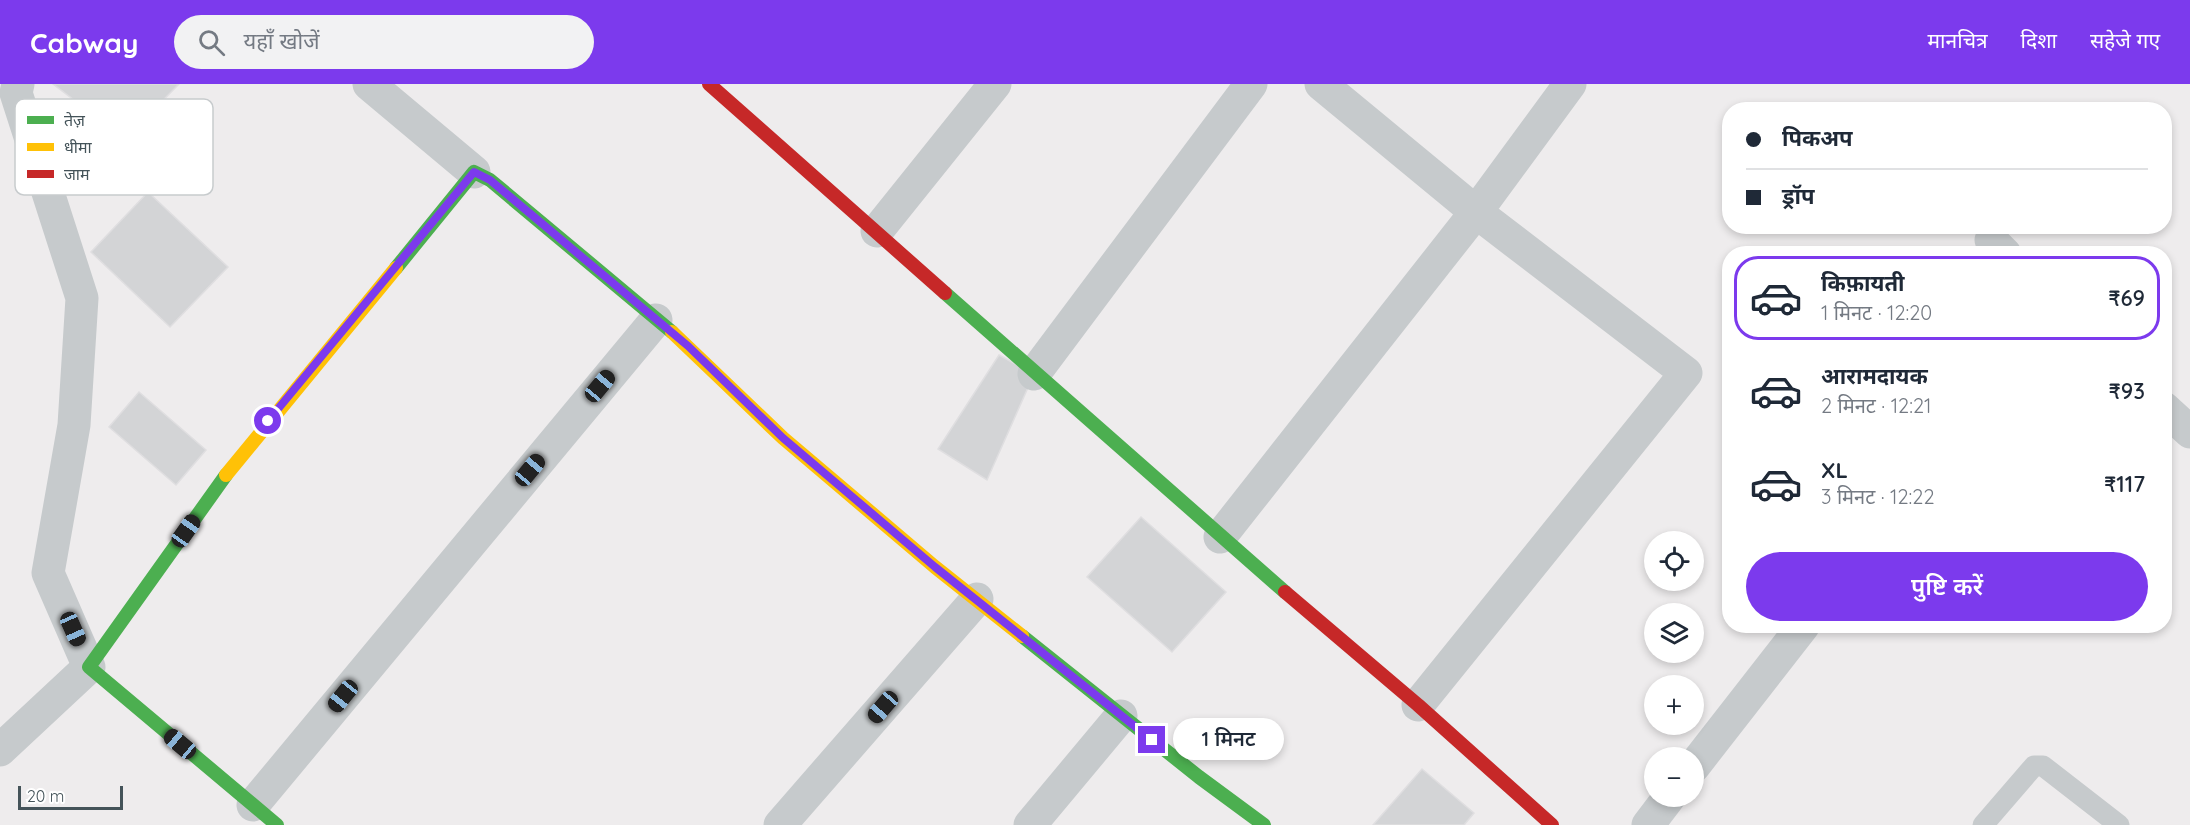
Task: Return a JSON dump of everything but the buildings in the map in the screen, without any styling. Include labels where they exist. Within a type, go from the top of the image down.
[{"type":"street","points":[[18,84],[16,93],[18,99]]},
{"type":"street","points":[[369,84],[474,172],[490,180],[688,346],[783,438],[977,599],[1121,716],[1264,825]]},
{"type":"street","points":[[709,84],[877,231],[1034,374],[1220,537],[1418,705],[1552,825]]},
{"type":"street","points":[[877,231],[995,84]]},
{"type":"street","points":[[1034,374],[1251,84]]},
{"type":"street","points":[[1321,84],[1476,212],[1686,373],[1418,705]]},
{"type":"street","points":[[1220,537],[1476,212],[1570,84]]},
{"type":"street","points":[[0,750],[89,667],[241,453],[403,261],[474,172]]},
{"type":"street","points":[[49,195],[82,298],[74,425],[48,573],[89,667],[265,815],[656,320]]},
{"type":"street","points":[[2172,415],[2190,432]]},
{"type":"street","points":[[780,825],[977,599]]},
{"type":"street","points":[[1704,753],[1798,633]]},
{"type":"street","points":[[1030,825],[1121,716]]},
{"type":"street","points":[[1648,825],[1662,807]]},
{"type":"lane","points":[[1983,825],[2034,766],[2043,766],[2119,825]]},
{"type":"traffic: fast","points":[[396,268],[474,172],[490,180],[672,332]]},
{"type":"traffic: fast","points":[[945,293],[1285,592]]},
{"type":"traffic: fast","points":[[226,475],[89,667],[277,825]]},
{"type":"traffic: fast","points":[[1022,636],[1199,777],[1264,825]]},
{"type":"traffic: slow","points":[[226,475],[396,268]]},
{"type":"traffic: slow","points":[[672,332],[783,438],[935,567],[1022,636]]},
{"type":"traffic: jam","points":[[709,84],[945,293]]},
{"type":"traffic: jam","points":[[1285,592],[1418,705],[1552,825]]},
{"type":"route","points":[[268,421],[474,172],[490,180],[688,346],[783,438],[935,567],[1152,740]]}]
